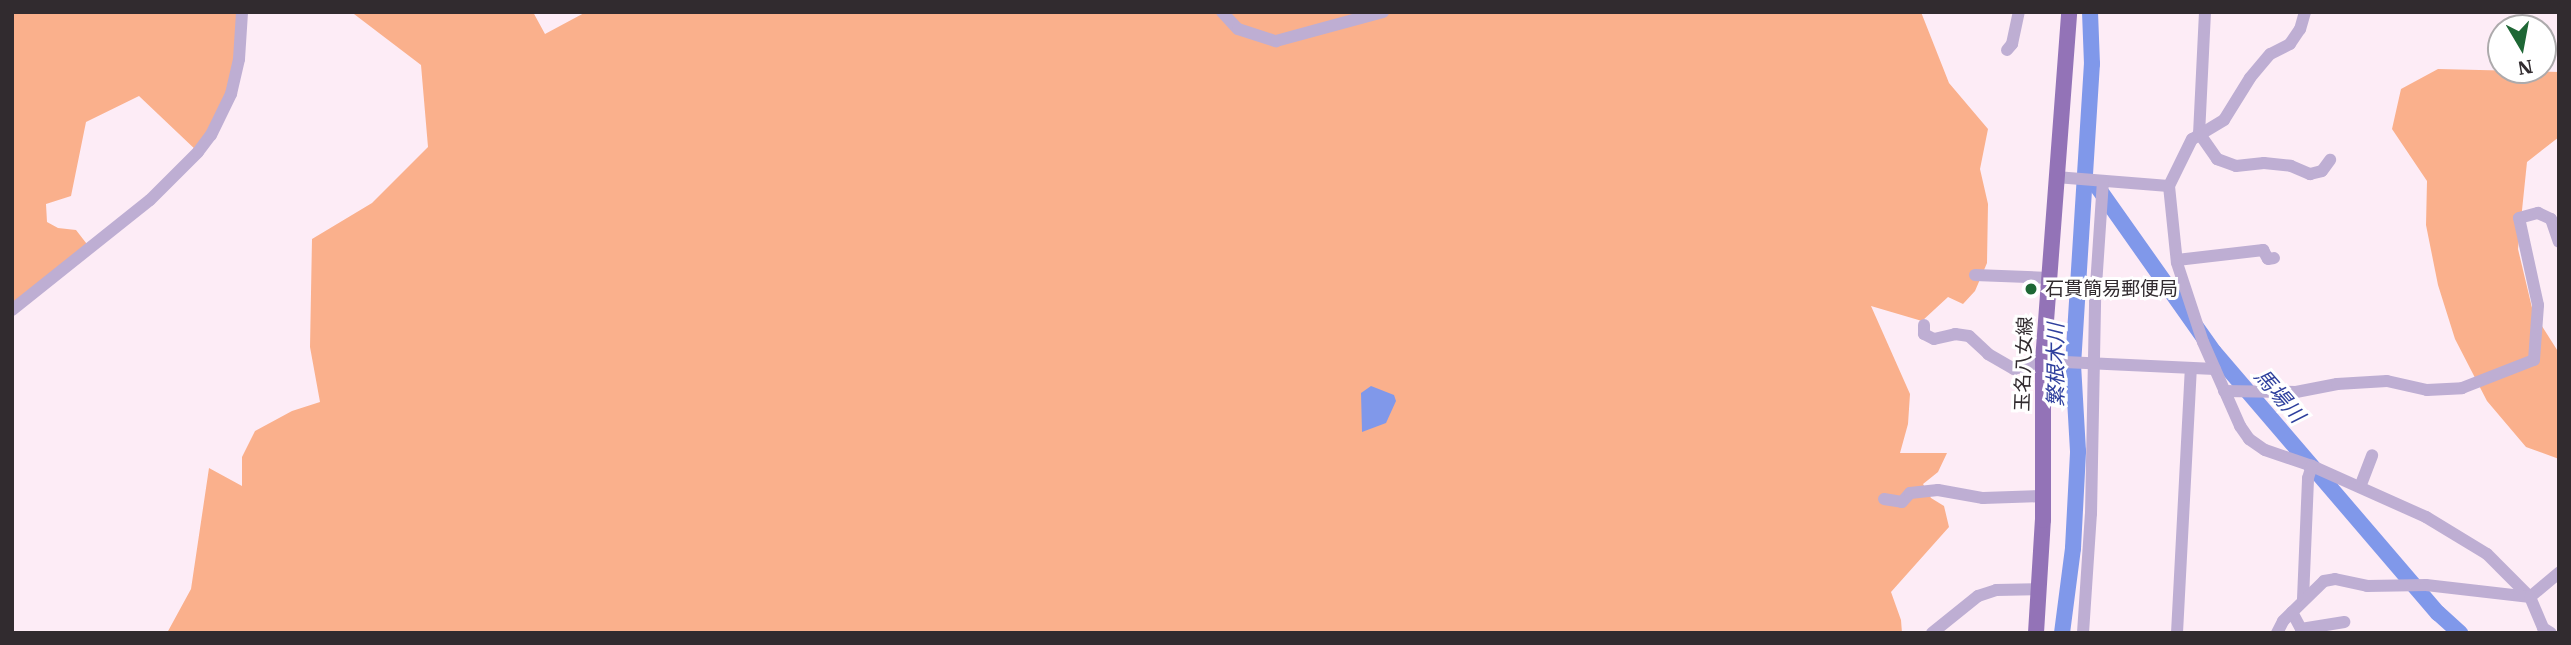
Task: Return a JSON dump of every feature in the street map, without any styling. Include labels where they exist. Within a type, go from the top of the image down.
[{"type":"main road","name":"玉名八女線","points":[[2036,633],[2051,362],[2049,278],[2069,12]]},
{"type":"street","points":[[12,310],[150,200],[198,152],[224,111],[234,84],[242,12]]},
{"type":"street","points":[[1222,12],[1238,29],[1276,41],[1383,12]]},
{"type":"street","points":[[2007,50],[2012,44],[2019,12]]},
{"type":"street","points":[[2205,12],[2199,133],[2217,159],[2236,166],[2277,163],[2310,174],[2322,171],[2330,160]]},
{"type":"street","points":[[2305,12],[2300,30],[2290,44],[2270,54],[2250,78],[2224,120],[2192,139],[2169,186],[2177,260],[2190,310],[2224,391],[2249,439],[2265,450],[2312,466],[2426,517],[2487,554],[2530,597],[2543,628],[2552,633]]},
{"type":"street","points":[[2057,177],[2169,186]]},
{"type":"street","points":[[2083,633],[2091,514],[2094,363],[2103,181]]},
{"type":"street","points":[[2224,391],[2296,391],[2337,384],[2386,381],[2427,390],[2462,388],[2534,360],[2538,305],[2519,218],[2538,213],[2552,219],[2559,242]]},
{"type":"street","points":[[2177,260],[2263,250],[2268,259],[2274,258]]},
{"type":"street","points":[[1975,275],[2049,278]]},
{"type":"street","points":[[1924,325],[1924,334],[1934,339],[1955,334],[1969,336],[1988,354],[2014,369],[2051,362],[2215,369]]},
{"type":"street","points":[[2177,633],[2191,368]]},
{"type":"street","points":[[2360,487],[2372,455]]},
{"type":"street","points":[[2303,600],[2308,478],[2312,466]]},
{"type":"street","points":[[1884,499],[1902,502],[1910,492],[1938,490],[1983,498],[2043,496]]},
{"type":"street","points":[[2277,633],[2292,612],[2324,581],[2335,579],[2367,586],[2426,585],[2530,597],[2559,573]]},
{"type":"street","points":[[1932,633],[1979,596],[1996,590],[2039,593]]},
{"type":"street","points":[[2011,598],[2039,593]]},
{"type":"street","points":[[2292,612],[2300,631],[2344,622]]},
{"type":"shaded area","points":[[12,12],[242,12],[237,75],[198,152],[139,96],[86,122],[71,196],[46,204],[47,222],[58,228],[76,230],[90,248],[12,310]]},
{"type":"shaded area","points":[[343,12],[533,12],[545,34],[586,12],[1921,12],[1949,83],[1988,129],[1980,169],[1988,204],[1987,263],[1975,291],[1963,304],[1948,297],[1922,321],[1871,306],[1910,394],[1908,424],[1900,453],[1947,453],[1938,472],[1923,484],[1931,498],[1944,506],[1949,527],[1891,592],[1901,620],[1902,633],[167,633],[191,589],[209,468],[242,486],[242,457],[255,431],[292,411],[320,402],[310,347],[312,239],[372,203],[428,147],[421,65],[354,14]]},
{"type":"shaded area","points":[[2438,69],[2487,70],[2487,84],[2557,84],[2559,72],[2559,137],[2527,162],[2518,249],[2533,312],[2559,353],[2559,459],[2526,447],[2487,401],[2455,339],[2438,285],[2426,225],[2427,181],[2392,129],[2401,89]]},
{"type":"water","points":[[1371,386],[1394,395],[1396,401],[1386,423],[1362,432],[1361,393]]},
{"type":"waterway","name":"繁根木川","points":[[2062,633],[2073,548],[2078,451],[2073,365],[2092,64],[2090,12]]},
{"type":"waterway","name":"馬場川","points":[[2096,185],[2214,352],[2438,613],[2460,633]]},
{"type":"place","name":"石貫簡易郵便局","points":[[2031,289]]}]
